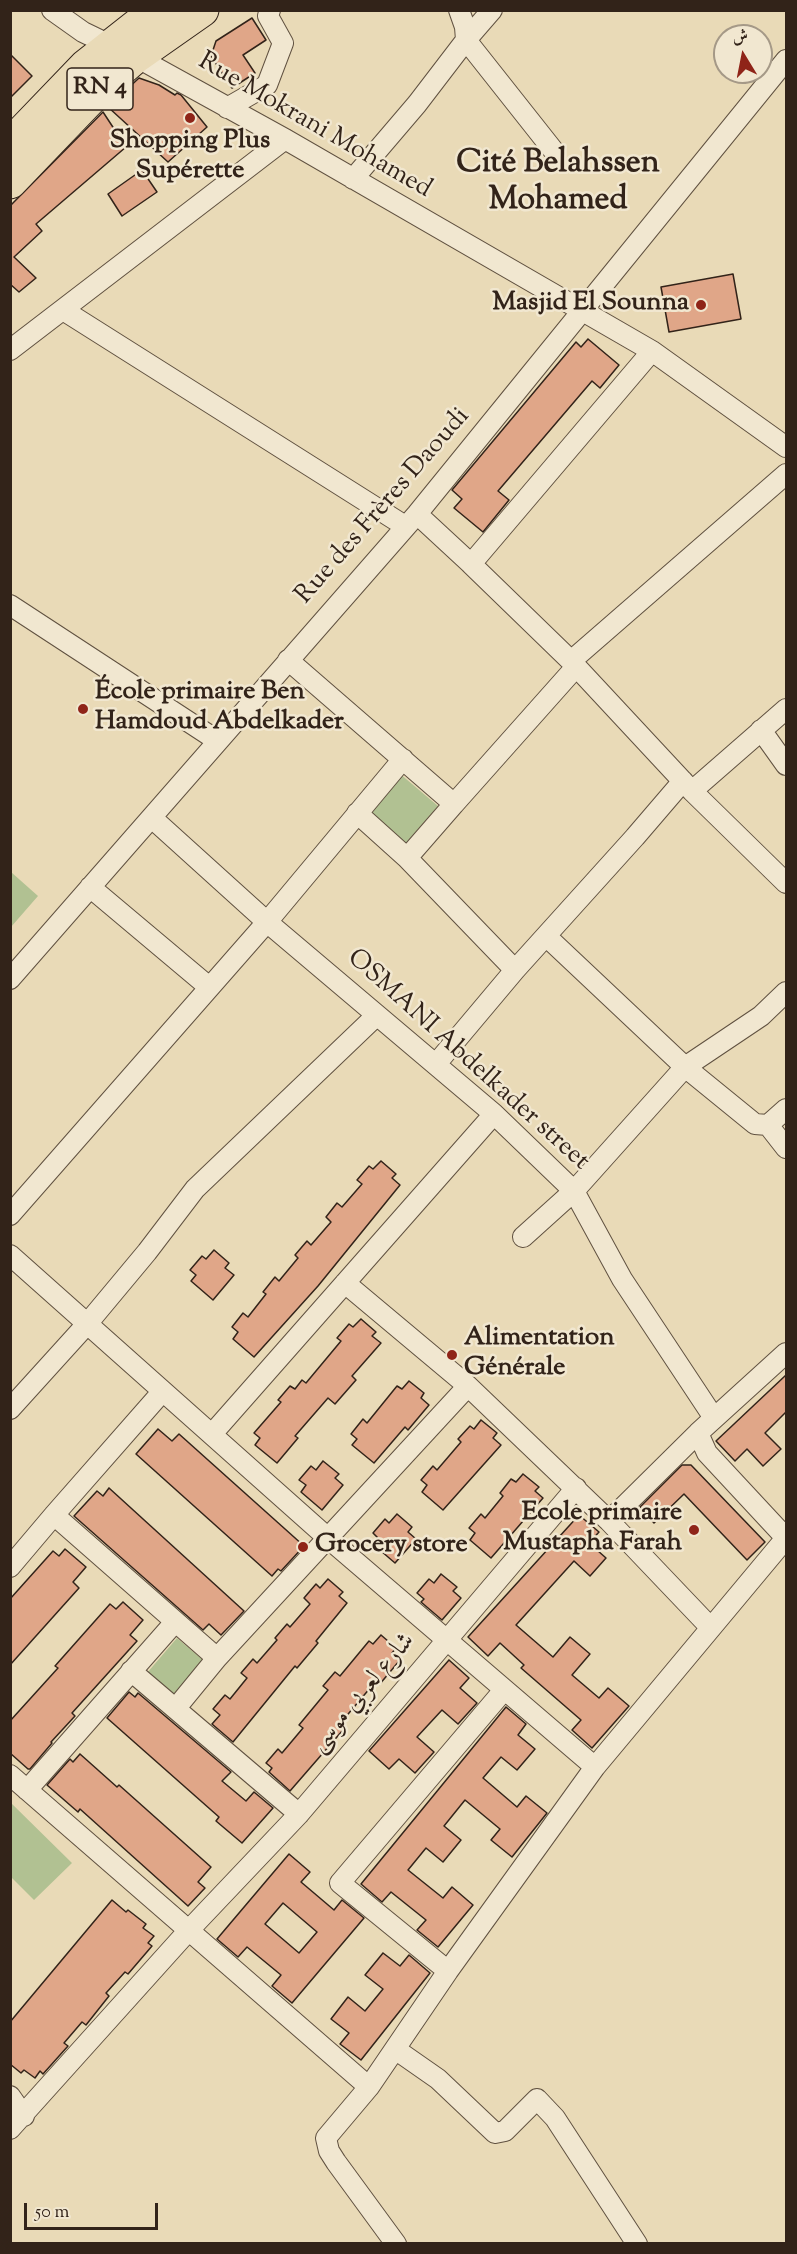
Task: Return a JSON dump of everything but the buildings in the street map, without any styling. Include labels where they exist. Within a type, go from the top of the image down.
[{"type":"highway","name":"RN 4","points":[[10,145],[86,66],[132,56],[158,10]]},
{"type":"highway","name":"RN 4","points":[[10,182],[132,56],[202,10]]},
{"type":"street","name":"Rue Mokrani Mohamed","points":[[52,10],[83,32],[285,139],[652,351],[786,447]]},
{"type":"street","points":[[227,108],[267,85],[283,43],[268,16],[270,10]]},
{"type":"street","points":[[459,10],[465,27],[466,40],[553,150]]},
{"type":"street","points":[[353,180],[492,10]]},
{"type":"street","name":"Rue des Frères Daoudi","points":[[10,979],[411,520],[583,312],[786,60]]},
{"type":"street","points":[[10,350],[285,139]]},
{"type":"street","points":[[63,310],[411,520],[471,564],[573,665],[687,786],[786,883]]},
{"type":"street","points":[[471,564],[652,351]]},
{"type":"street","points":[[407,858],[573,665],[786,474]]},
{"type":"street","points":[[10,604],[218,741]]},
{"type":"street","points":[[288,660],[453,804]]},
{"type":"street","points":[[436,1064],[515,970],[635,837],[687,786],[786,709]]},
{"type":"street","points":[[760,730],[786,765]]},
{"type":"street","points":[[10,1215],[267,922],[403,759]]},
{"type":"street","points":[[357,813],[407,858],[515,970]]},
{"type":"street","name":"OSMANI Abdelkader street","points":[[152,818],[267,922],[494,1114],[574,1191],[622,1279],[714,1418]]},
{"type":"street","points":[[90,887],[209,987]]},
{"type":"street","points":[[546,936],[685,1067],[755,1124],[768,1125],[786,1109]]},
{"type":"street","points":[[523,1237],[574,1191],[685,1067],[761,1016],[786,992]]},
{"type":"street","points":[[10,1409],[87,1324],[147,1252],[195,1189],[377,1015]]},
{"type":"street","points":[[212,1434],[494,1114]]},
{"type":"street","points":[[768,1125],[786,1148]]},
{"type":"street","points":[[10,1255],[329,1539],[595,1767]]},
{"type":"street","points":[[345,1283],[468,1386],[576,1488],[711,1627]]},
{"type":"street","points":[[609,1521],[698,1433],[786,1353]]},
{"type":"street","points":[[176,1708],[218,1658],[468,1386]]},
{"type":"street","points":[[10,1567],[162,1392]]},
{"type":"street","points":[[396,2244],[336,2162],[329,2151],[326,2138],[369,2087],[448,1971],[595,1767],[786,1538],[707,1453],[698,1433]]},
{"type":"street","name":"شارع لعربي موسى","points":[[17,2123],[189,1930],[299,1814],[576,1488]]},
{"type":"street","points":[[54,1515],[218,1658]]},
{"type":"street","points":[[27,1790],[175,1622]]},
{"type":"street","points":[[131,1671],[299,1814]]},
{"type":"street","points":[[448,1971],[340,1883],[504,1690]]},
{"type":"street","points":[[10,1775],[369,2087]]},
{"type":"street","points":[[395,2049],[438,2079],[495,2133],[505,2131],[537,2099],[555,2118],[637,2244]]},
{"type":"street","points":[[10,2096],[17,2123]]},
{"type":"green space","points":[[399,773],[438,806],[406,843],[367,810]]},
{"type":"green space","points":[[11,872],[38,896],[11,927]]},
{"type":"green space","points":[[177,1638],[203,1660],[173,1695],[147,1673]]},
{"type":"green space","points":[[10,1802],[72,1863],[34,1900],[11,1877]]},
{"type":"place","name":"Shopping Plus Supérette","points":[[190,118]]},
{"type":"place","name":"Masjid El Sounna","points":[[701,305]]},
{"type":"place","name":"École primaire Ben Hamdoud Abdelkader","points":[[83,709]]},
{"type":"place","name":"Alimentation Générale","points":[[452,1355]]},
{"type":"place","name":"Ecole primaire Mustapha Farah","points":[[694,1530]]},
{"type":"place","name":"Grocery store","points":[[303,1547]]},
{"type":"district","name":"Cité Belahssen Mohamed","points":[[558,184]]}]
